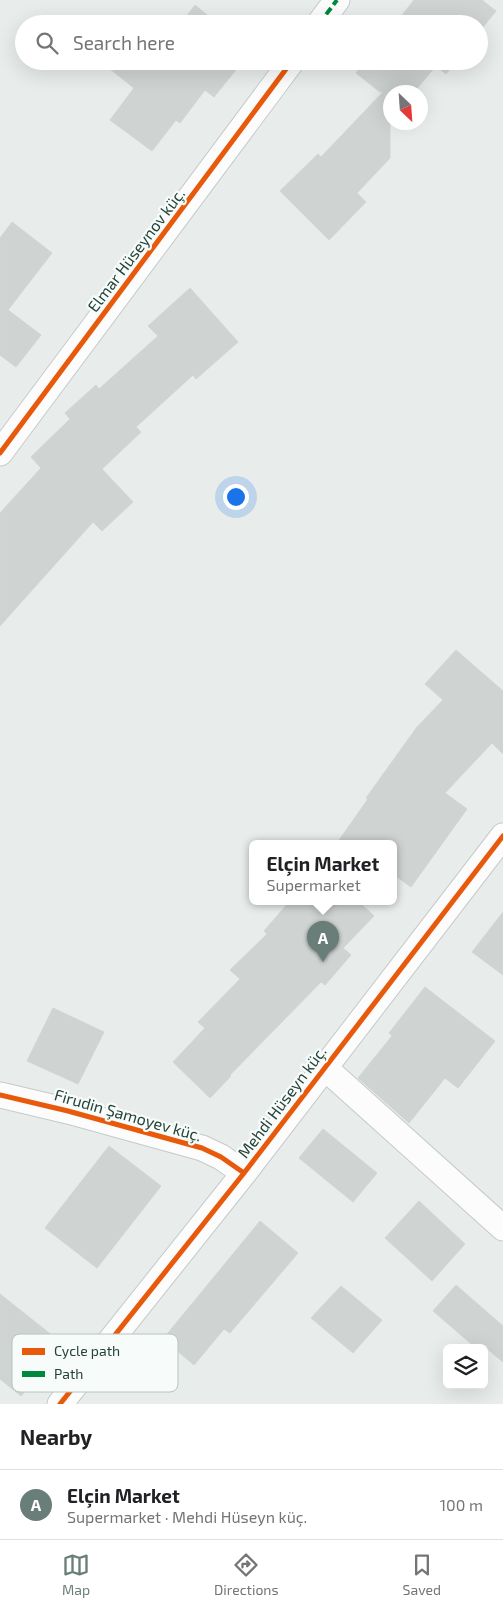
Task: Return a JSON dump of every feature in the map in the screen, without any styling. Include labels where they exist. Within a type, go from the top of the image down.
[{"type":"street","points":[[326,15],[337,0]]},
{"type":"street","name":"Elmar Hüseynov küç.","points":[[0,453],[285,70]]},
{"type":"street","name":"Mehdi Hüseyn küç.","points":[[116,1334],[244,1173],[503,836]]},
{"type":"street","points":[[324,1067],[503,1228]]},
{"type":"street","name":"Firudin Şamoyev küç.","points":[[0,1095],[68,1111],[202,1148],[221,1157],[244,1173]]},
{"type":"street","name":"Mehdi Hüseyn küç.","points":[[60,1404],[70,1392]]},
{"type":"building","points":[[414,0],[482,0],[496,11],[488,21],[488,15],[402,15]]},
{"type":"building","points":[[195,5],[207,15],[188,15]]},
{"type":"building","points":[[111,70],[236,70],[214,97],[205,90],[180,123],[176,120],[152,151],[110,120],[134,88]]},
{"type":"building","points":[[358,70],[433,70],[420,85],[383,85],[383,92],[380,92],[356,73]]},
{"type":"building","points":[[441,70],[449,70],[446,74]]},
{"type":"building","points":[[383,92],[383,130],[390,130],[390,158],[357,193],[366,202],[329,240],[280,191],[318,154],[321,157]]},
{"type":"building","points":[[12,222],[52,253],[8,310],[41,335],[16,367],[0,355],[0,238]]},
{"type":"building","points":[[190,288],[238,342],[196,379],[193,375],[136,427],[141,432],[102,469],[133,502],[102,531],[93,522],[0,626],[0,513],[41,468],[31,457],[70,419],[65,413],[96,385],[99,389],[158,336],[148,326]]},
{"type":"building","points":[[456,650],[503,691],[503,754],[492,743],[445,793],[467,809],[411,887],[397,877],[397,840],[339,840],[368,799],[366,798],[417,727],[443,700],[425,684]]},
{"type":"building","points":[[287,905],[362,905],[374,916],[343,948],[351,955],[325,985],[321,982],[210,1098],[173,1062],[205,1028],[198,1022],[240,979],[230,970],[267,934],[264,931]]},
{"type":"building","points":[[503,912],[503,975],[472,952]]},
{"type":"building","points":[[425,987],[495,1041],[458,1088],[445,1078],[409,1123],[358,1078],[392,1036],[389,1033]]},
{"type":"building","points":[[53,1008],[104,1032],[78,1084],[27,1061]]},
{"type":"building","points":[[323,1129],[377,1173],[353,1202],[299,1158]]},
{"type":"building","points":[[109,1146],[161,1186],[97,1268],[45,1228]]},
{"type":"building","points":[[419,1201],[465,1244],[432,1281],[385,1238]]},
{"type":"building","points":[[260,1221],[298,1253],[230,1333],[224,1329],[194,1365],[178,1352],[178,1334],[167,1334]]},
{"type":"building","points":[[456,1285],[503,1326],[503,1362],[488,1350],[488,1344],[471,1344],[433,1311]]},
{"type":"building","points":[[341,1286],[382,1320],[353,1353],[311,1318]]},
{"type":"building","points":[[0,1294],[50,1334],[12,1334],[12,1389],[0,1379]]},
{"type":"building","points":[[16,1392],[24,1392],[21,1396]]},
{"type":"marked path","points":[[326,15],[337,0]]},
{"type":"cycle path","points":[[0,453],[285,70]]},
{"type":"cycle path","points":[[116,1334],[244,1173],[503,836]]},
{"type":"cycle path","points":[[0,1095],[68,1111],[202,1148],[221,1157],[244,1173]]},
{"type":"cycle path","points":[[60,1404],[70,1392]]},
{"type":"place","name":"Elçin Market","points":[[323,962]]}]
